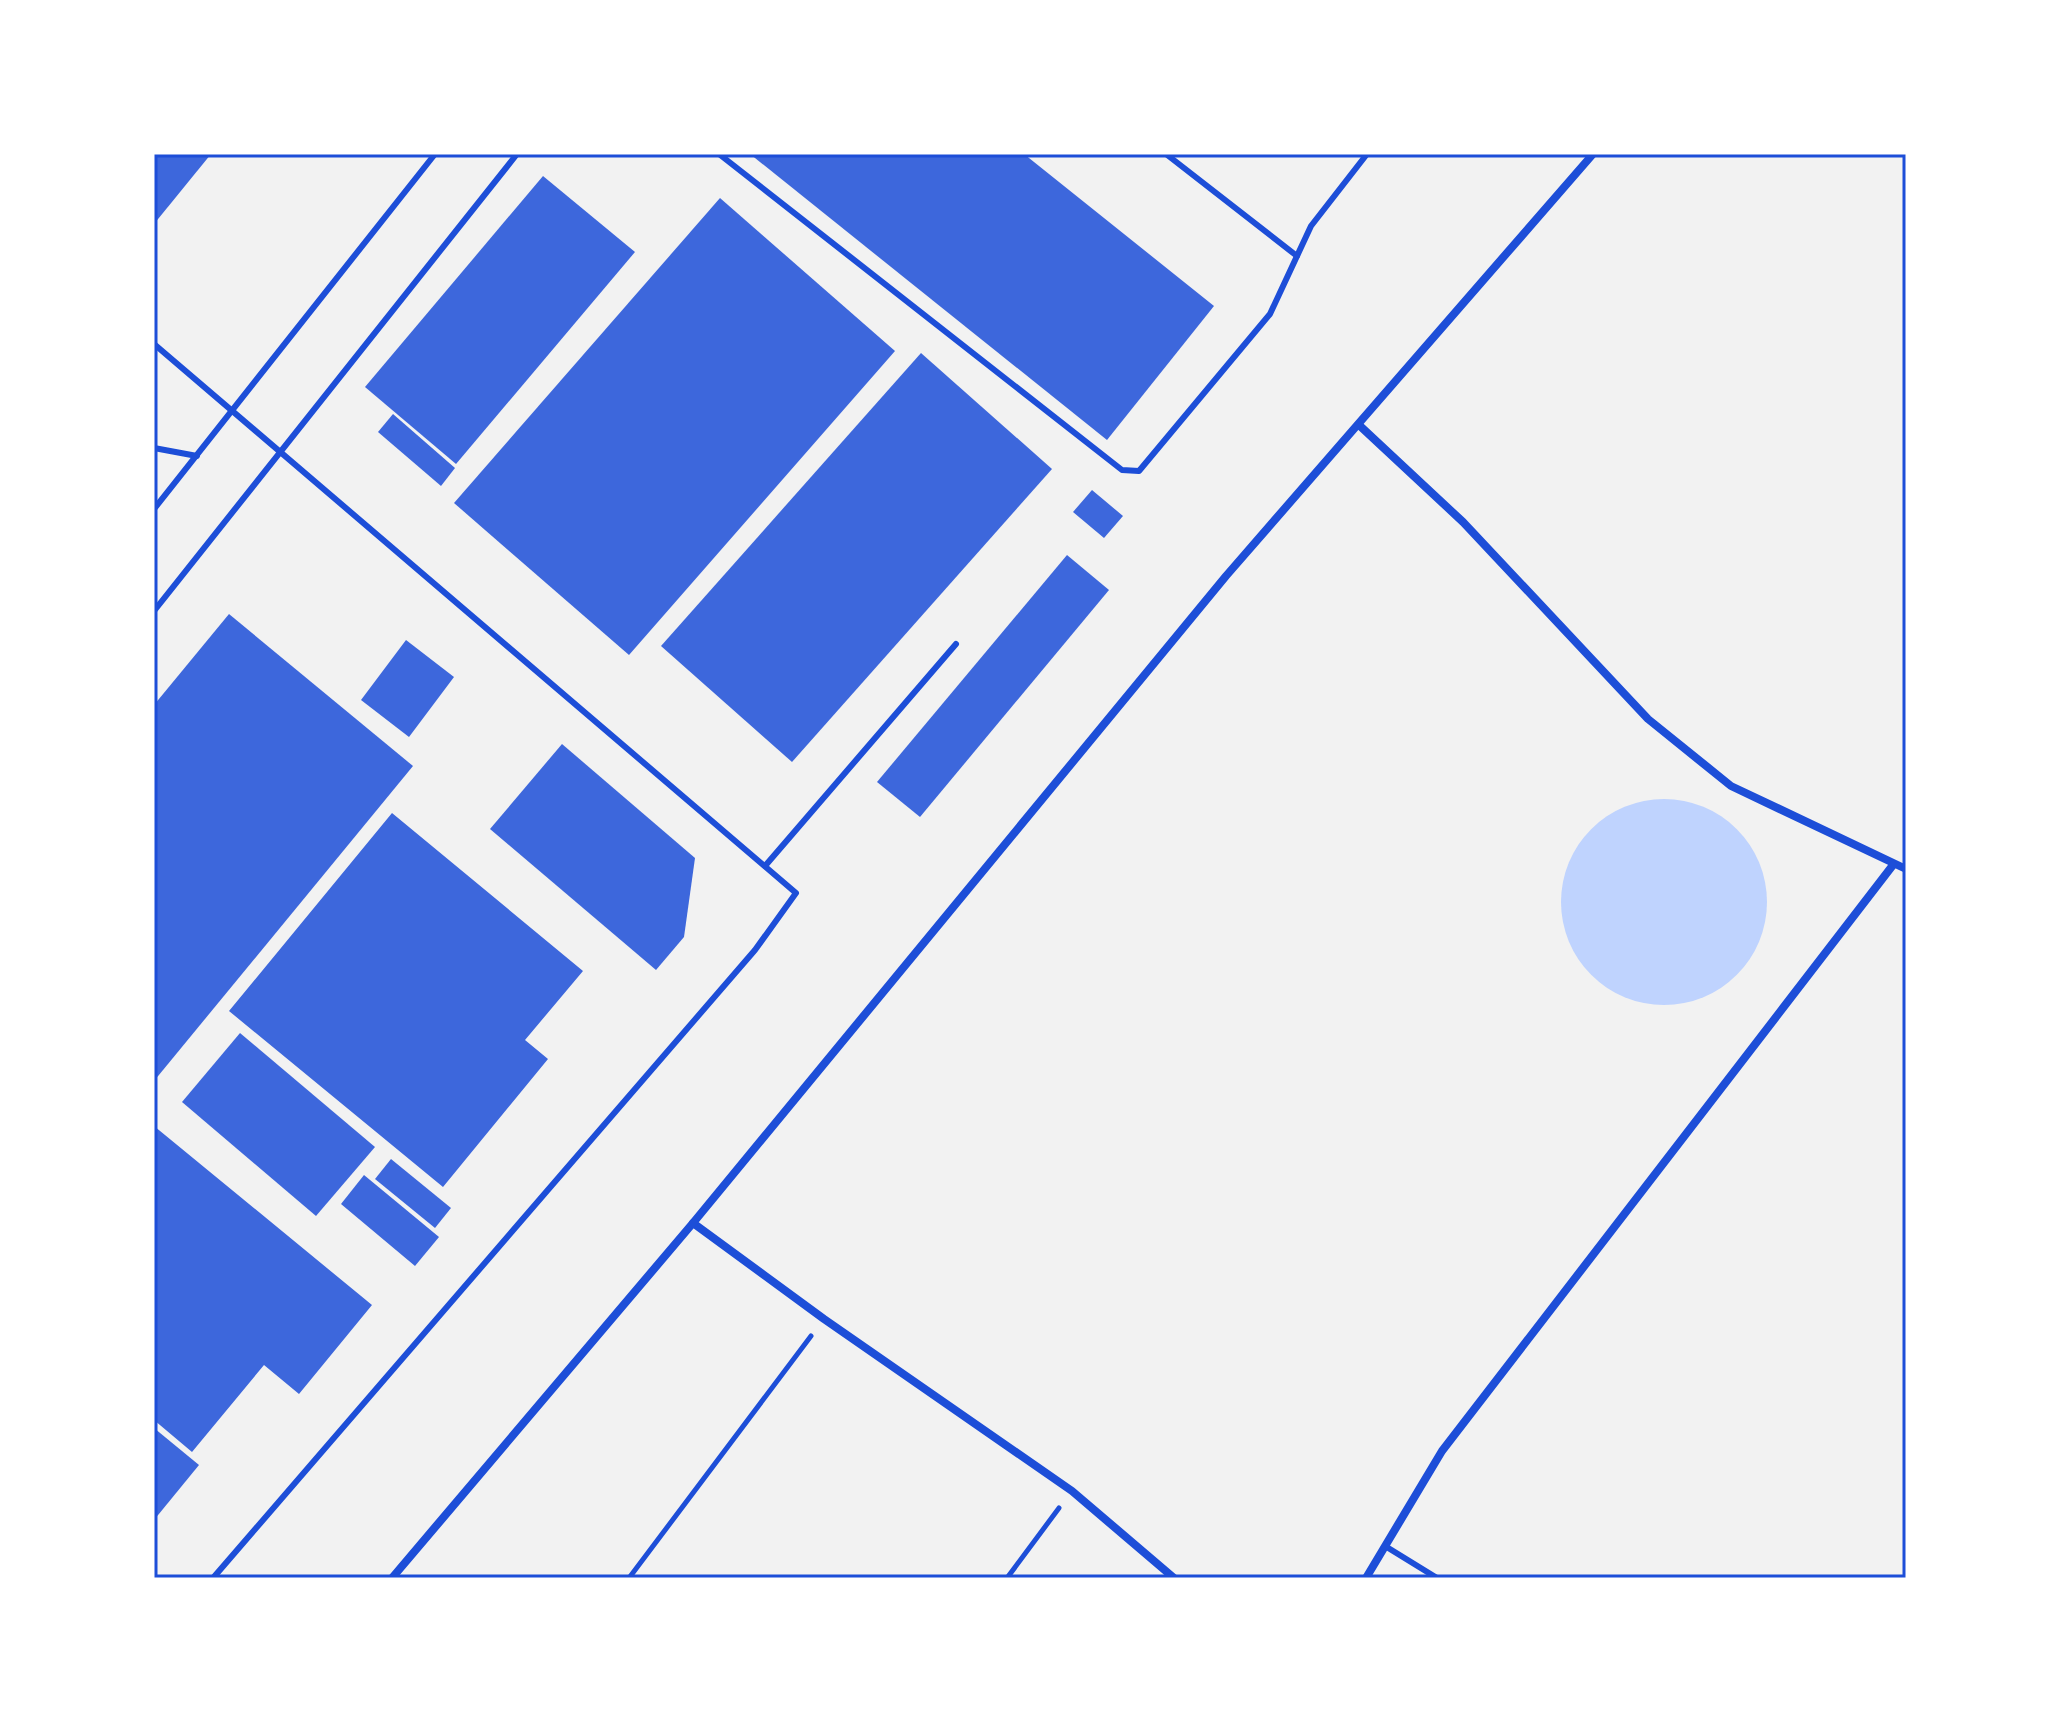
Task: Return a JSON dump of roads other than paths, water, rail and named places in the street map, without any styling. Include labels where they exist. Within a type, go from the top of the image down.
[{"type":"street","points":[[392,1578],[693,1223],[1226,576],[1593,154]]},
{"type":"street","points":[[1359,425],[1463,522],[1648,719],[1731,786],[1906,869]]},
{"type":"street","points":[[1366,1578],[1442,1451],[1893,865]]},
{"type":"street","points":[[693,1223],[824,1319],[1072,1491],[1174,1578]]},
{"type":"lane","points":[[154,509],[435,154]]},
{"type":"lane","points":[[154,611],[517,154]]},
{"type":"lane","points":[[719,154],[1122,470],[1139,471],[1270,314],[1311,226],[1367,154]]},
{"type":"lane","points":[[1166,154],[1297,256]]},
{"type":"lane","points":[[154,344],[796,893],[755,950],[213,1578]]},
{"type":"lane","points":[[154,448],[197,456]]},
{"type":"lane","points":[[765,866],[956,644]]},
{"type":"lane","points":[[1385,1546],[1437,1578]]},
{"type":"water","points":[[1664,799],[1704,806],[1737,829],[1760,862],[1767,902],[1760,942],[1737,975],[1704,998],[1664,1005],[1624,998],[1591,975],[1568,942],[1561,902],[1568,862],[1591,829],[1624,806]]}]
